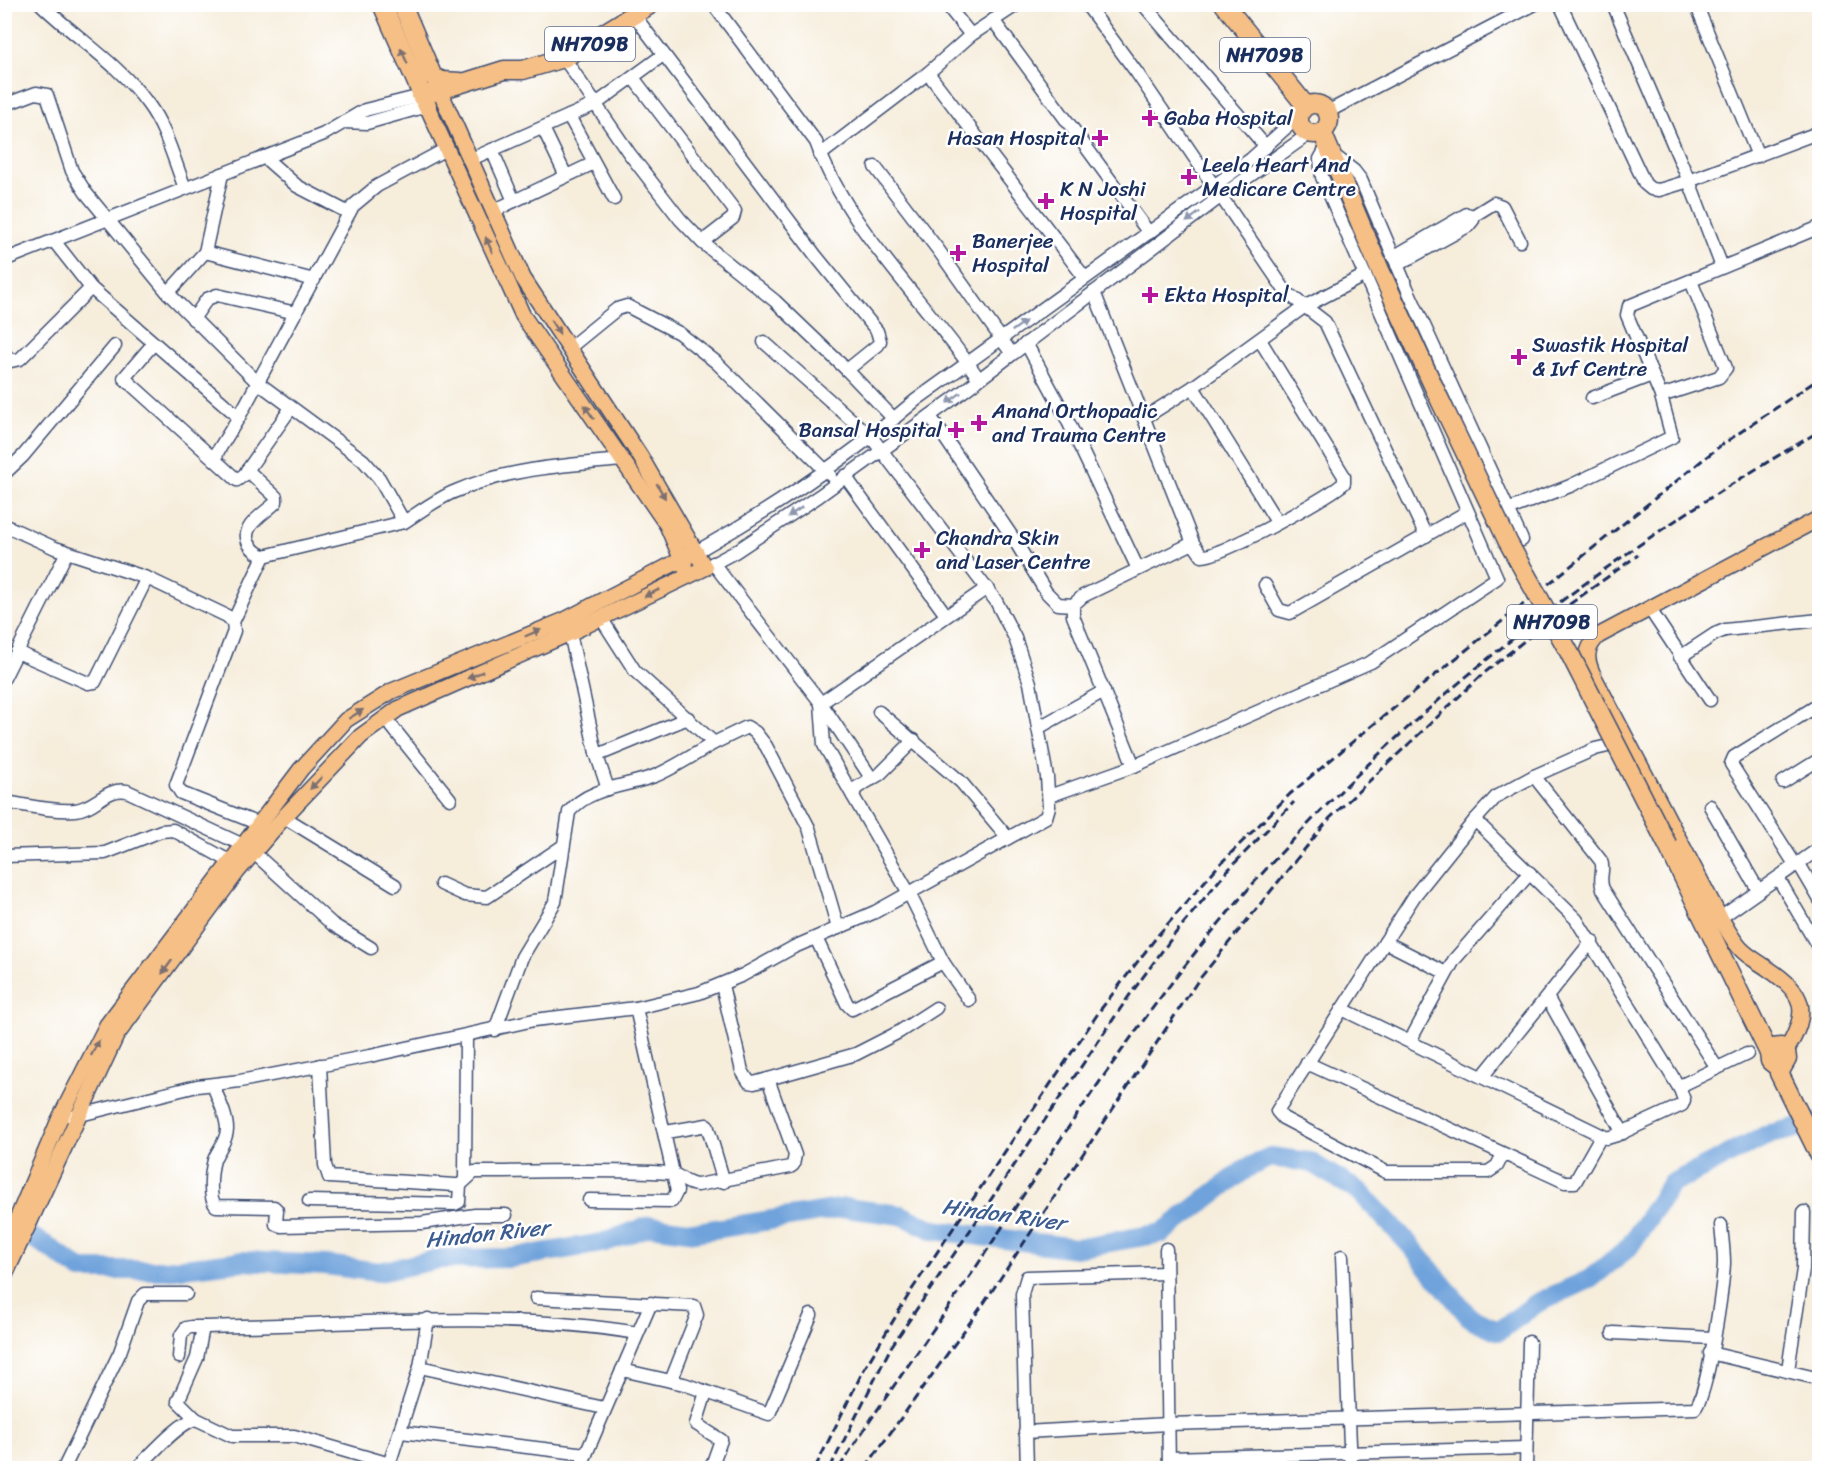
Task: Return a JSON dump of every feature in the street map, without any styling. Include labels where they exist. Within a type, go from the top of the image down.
[{"type":"highway","points":[[382,4],[433,94]]},
{"type":"highway","points":[[402,4],[433,94]]},
{"type":"highway","name":"NH709B","points":[[433,94],[443,81],[467,82],[504,70],[523,70],[564,58],[651,4]]},
{"type":"highway","name":"NH709B","points":[[1224,4],[1302,111],[1302,129],[1322,141],[1438,396],[1508,542],[1569,652],[1779,1056],[1779,1073],[1785,1090],[1820,1156]]},
{"type":"highway","name":"NH709B","points":[[433,94],[505,82],[523,70]]},
{"type":"highway","points":[[1302,111],[1320,105],[1327,112],[1328,125],[1322,141]]},
{"type":"main road","points":[[433,94],[446,149],[523,316],[667,525],[681,561],[690,575]]},
{"type":"main road","points":[[4,1250],[78,1116],[85,1084],[107,1025],[231,862],[284,817],[361,736],[398,709],[570,633],[709,565],[696,552],[640,456],[523,278],[469,160],[433,94]]},
{"type":"main road","points":[[1779,1056],[1800,1027],[1803,1013],[1799,999],[1790,985],[1741,949],[1720,918],[1594,677],[1586,656],[1590,644],[1598,636],[1820,518]]},
{"type":"main road","points":[[4,1277],[42,1180],[59,1120],[248,848],[259,824],[301,769],[346,720],[392,692],[565,620],[696,552]]},
{"type":"street","points":[[41,4],[113,66],[149,105],[159,122],[185,188]]},
{"type":"street","points":[[714,4],[816,142],[820,155],[876,246],[979,379]]},
{"type":"street","points":[[946,4],[971,35]]},
{"type":"street","points":[[820,155],[928,73],[971,35],[1018,4]]},
{"type":"street","points":[[1086,4],[1137,73],[1216,192],[1287,292],[1325,322],[1426,536]]},
{"type":"street","points":[[1143,4],[1266,147]]},
{"type":"street","points":[[1327,112],[1535,4]]},
{"type":"street","points":[[1560,4],[1645,184],[1659,190],[1818,137]]},
{"type":"street","points":[[1613,4],[1689,181],[1722,267]]},
{"type":"street","points":[[1696,4],[1758,156]]},
{"type":"street","points":[[634,15],[816,256],[877,331],[880,336],[878,345],[847,370]]},
{"type":"street","points":[[993,20],[1149,233]]},
{"type":"street","points":[[469,160],[596,104],[634,79],[663,56]]},
{"type":"street","points":[[564,58],[636,162],[680,219],[702,242],[775,302],[847,370],[894,419]]},
{"type":"street","points":[[928,73],[1085,278]]},
{"type":"street","points":[[634,79],[735,211],[733,218],[702,242]]},
{"type":"street","points":[[4,105],[36,93],[46,95],[72,171],[109,221],[168,293],[257,382],[363,460],[379,478],[404,522]]},
{"type":"street","points":[[4,260],[109,221],[185,188],[324,134],[342,122],[367,123],[433,94]]},
{"type":"street","points":[[872,779],[821,703],[709,565],[735,552],[841,480],[1094,292],[1216,192],[1302,111]]},
{"type":"street","points":[[569,116],[614,199]]},
{"type":"street","points":[[543,128],[566,176]]},
{"type":"street","points":[[696,552],[765,513],[872,438],[968,363],[1149,233],[1216,192],[1322,141]]},
{"type":"street","points":[[1322,141],[1361,180],[1395,261],[1522,540]]},
{"type":"street","points":[[1049,795],[1134,766],[1371,662],[1497,578],[1322,177],[1320,159],[1322,141]]},
{"type":"street","points":[[215,460],[349,213],[367,193],[446,149]]},
{"type":"street","points":[[492,150],[514,201]]},
{"type":"street","points":[[264,157],[297,186],[349,213]]},
{"type":"street","points":[[493,211],[594,163]]},
{"type":"street","points":[[875,167],[1012,354]]},
{"type":"street","points":[[168,293],[205,252],[222,174]]},
{"type":"street","points":[[1395,261],[1467,214],[1473,216],[1499,203],[1520,241]]},
{"type":"street","points":[[1508,510],[1570,486],[1669,440],[1672,430],[1661,396],[1627,315],[1627,309],[1634,303],[1820,227]]},
{"type":"street","points":[[54,242],[92,288],[239,417]]},
{"type":"street","points":[[205,252],[314,280]]},
{"type":"street","points":[[1144,418],[1193,387],[1304,307],[1365,275]]},
{"type":"street","points":[[1661,396],[1719,377],[1726,368],[1690,281]]},
{"type":"street","points":[[4,353],[11,361],[20,359],[92,288]]},
{"type":"street","points":[[1094,292],[1193,543],[1202,556],[1210,556],[1277,522],[1342,486],[1344,479],[1260,340]]},
{"type":"street","points":[[193,319],[207,299],[217,295],[296,313]]},
{"type":"street","points":[[570,348],[617,309],[627,306],[679,333],[716,362],[826,469],[841,480],[946,615]]},
{"type":"street","points":[[59,1120],[183,1089],[320,1065],[534,1020],[636,1008],[699,993],[722,985],[838,927],[910,895],[1046,817],[1049,795],[1038,729],[1023,660],[1007,621],[987,588],[872,438],[764,342]]},
{"type":"street","points":[[154,343],[124,378],[237,480],[248,471],[291,408]]},
{"type":"street","points":[[1026,343],[1065,415],[1138,569]]},
{"type":"street","points":[[4,474],[23,456],[115,346]]},
{"type":"street","points":[[1592,398],[1652,375]]},
{"type":"street","points":[[1193,387],[1277,522]]},
{"type":"street","points":[[930,416],[1015,541],[1046,592],[1058,604],[1072,605],[1083,596],[1193,543]]},
{"type":"street","points":[[264,556],[404,522],[454,491],[504,474],[541,467],[623,460]]},
{"type":"street","points":[[248,471],[276,497],[276,502],[249,526],[246,534],[250,545],[264,556]]},
{"type":"street","points":[[1265,585],[1279,610],[1290,613],[1467,512]]},
{"type":"street","points":[[4,525],[67,552],[147,578],[227,616],[233,622]]},
{"type":"street","points":[[4,678],[67,552]]},
{"type":"street","points":[[259,824],[181,793],[176,785],[234,631],[233,622],[264,556]]},
{"type":"street","points":[[17,652],[88,683],[95,682],[147,578]]},
{"type":"street","points":[[821,703],[987,588]]},
{"type":"street","points":[[1072,605],[1073,616],[1134,766]]},
{"type":"street","points":[[1649,608],[1710,700]]},
{"type":"street","points":[[601,618],[635,671],[714,743]]},
{"type":"street","points":[[1680,657],[1725,630],[1820,620]]},
{"type":"street","points":[[570,633],[596,753],[608,789]]},
{"type":"street","points":[[1038,729],[1104,691]]},
{"type":"street","points":[[821,703],[824,745],[910,895],[943,962],[969,1000]]},
{"type":"street","points":[[1818,895],[1731,764],[1734,757],[1820,704]]},
{"type":"street","points":[[879,712],[914,740],[976,797],[1008,838]]},
{"type":"street","points":[[385,718],[450,799]]},
{"type":"street","points":[[596,753],[603,753],[688,718]]},
{"type":"street","points":[[495,1030],[522,957],[555,902],[565,828],[573,807],[608,789],[659,774],[747,727],[766,746],[809,828],[838,927]]},
{"type":"street","points":[[853,795],[856,788],[888,767],[914,740]]},
{"type":"street","points":[[1503,1155],[1494,1170],[1488,1172],[1397,1174],[1376,1169],[1279,1115],[1279,1106],[1421,887],[1497,796],[1595,748],[1628,742]]},
{"type":"street","points":[[1783,782],[1820,759]]},
{"type":"street","points":[[1534,776],[1601,861],[1603,869],[1600,878],[1603,889],[1717,1068]]},
{"type":"street","points":[[4,802],[76,810],[90,805],[108,793],[119,789],[127,791],[248,848],[332,924],[371,948]]},
{"type":"street","points":[[1710,806],[1758,890]]},
{"type":"street","points":[[284,817],[395,885]]},
{"type":"street","points":[[1342,1009],[1601,1136],[1612,1137],[1682,1105],[1684,1100],[1680,1089],[1592,941],[1576,919],[1475,820]]},
{"type":"street","points":[[4,856],[105,853],[161,831],[173,830],[231,862]]},
{"type":"street","points":[[441,884],[465,895],[487,897],[563,846]]},
{"type":"street","points":[[1720,918],[1820,848]]},
{"type":"street","points":[[1410,1041],[1446,973],[1462,950],[1530,873]]},
{"type":"street","points":[[1778,878],[1820,950]]},
{"type":"street","points":[[816,938],[847,1004],[852,1009],[943,962]]},
{"type":"street","points":[[1482,1077],[1592,941]]},
{"type":"street","points":[[1385,942],[1446,973]]},
{"type":"street","points":[[722,985],[746,1078],[754,1083],[856,1054],[899,1032],[936,1008]]},
{"type":"street","points":[[1547,997],[1623,1132]]},
{"type":"street","points":[[590,1200],[672,1201],[677,1191],[666,1132],[636,1008]]},
{"type":"street","points":[[309,1201],[455,1204],[459,1202],[463,1181],[466,1036]]},
{"type":"street","points":[[1680,1089],[1684,1084],[1747,1054]]},
{"type":"street","points":[[1307,1063],[1503,1155],[1571,1183],[1577,1178],[1601,1136]]},
{"type":"street","points":[[320,1065],[325,1165],[329,1177],[463,1181],[474,1172],[674,1173],[691,1185],[724,1182],[794,1165],[795,1155],[768,1079]]},
{"type":"street","points":[[213,1085],[227,1125],[225,1140],[216,1155],[212,1171],[212,1198],[216,1206],[274,1207],[277,1210],[276,1224],[280,1226],[422,1223],[475,1215],[506,1215]]},
{"type":"street","points":[[666,1132],[706,1125],[711,1132],[724,1182]]},
{"type":"street","points":[[1788,1370],[1803,1269],[1804,1212]]},
{"type":"street","points":[[1025,1432],[1168,1424],[1695,1408],[1700,1404],[1703,1393],[1724,1264],[1721,1225]]},
{"type":"street","points":[[1166,1249],[1169,1463],[1526,1448]]},
{"type":"street","points":[[1342,1256],[1351,1468]]},
{"type":"street","points":[[1027,1468],[1022,1294],[1027,1277],[1166,1273]]},
{"type":"street","points":[[64,1468],[120,1352],[138,1301],[146,1294],[186,1294]]},
{"type":"street","points":[[536,1298],[692,1305],[698,1311],[671,1381]]},
{"type":"street","points":[[580,1468],[651,1303]]},
{"type":"street","points":[[622,1370],[671,1381],[769,1414],[811,1315]]},
{"type":"street","points":[[179,1357],[183,1331],[186,1328],[203,1327],[428,1319],[578,1325],[637,1333]]},
{"type":"street","points":[[203,1327],[197,1358],[178,1397],[180,1405],[195,1419],[232,1436],[283,1435],[305,1438],[389,1466],[420,1366],[428,1319]]},
{"type":"street","points":[[1612,1333],[1713,1338]]},
{"type":"street","points":[[1526,1468],[1529,1342]]},
{"type":"street","points":[[1710,1353],[1820,1379]]},
{"type":"street","points":[[420,1366],[604,1408]]},
{"type":"street","points":[[706,1392],[696,1424],[721,1440],[711,1468]]},
{"type":"street","points":[[137,1468],[190,1419],[195,1419]]},
{"type":"street","points":[[401,1432],[586,1454]]},
{"type":"waterway","name":"Hindon River","points":[[4,1222],[44,1244],[81,1270],[166,1270],[243,1261],[326,1265],[379,1272],[439,1259],[511,1258],[602,1243],[650,1226],[696,1232],[845,1208],[901,1215],[934,1230],[1076,1248],[1162,1233],[1247,1168],[1270,1157],[1310,1162],[1360,1192],[1410,1245],[1470,1318],[1499,1331],[1537,1303],[1590,1279],[1629,1247],[1671,1184],[1767,1135],[1820,1122]]},
{"type":"railway","points":[[815,1468],[863,1371],[911,1291],[1101,1009],[1159,934],[1219,865],[1290,794],[1363,733],[1720,446],[1820,378]]},
{"type":"railway","points":[[839,1468],[1113,1062],[1148,1014],[1220,922],[1321,811],[1385,748],[1452,688],[1594,577],[1667,526],[1820,431]]},
{"type":"railway","points":[[865,1468],[984,1303],[1197,982],[1330,818],[1483,674],[1570,604],[1638,555]]},
{"type":"railway","points":[[830,1468],[891,1347],[1129,996],[1174,935],[1227,871],[1294,802]]},
{"type":"place","name":"Gaba Hospital","points":[[1150,118]]},
{"type":"place","name":"Hasan Hospital","points":[[1100,138]]},
{"type":"place","name":"Leela Heart And Medicare Centre","points":[[1189,177]]},
{"type":"place","name":"K N Joshi Hospital","points":[[1046,201]]},
{"type":"place","name":"Banerjee Hospital","points":[[958,253]]},
{"type":"place","name":"Ekta Hospital","points":[[1150,295]]},
{"type":"place","name":"Swastik Hospital & Ivf Centre","points":[[1519,357]]},
{"type":"place","name":"Anand Orthopadic and Trauma Centre","points":[[979,423]]},
{"type":"place","name":"Bansal Hospital","points":[[956,430]]},
{"type":"place","name":"Chandra Skin and Laser Centre","points":[[922,550]]}]
